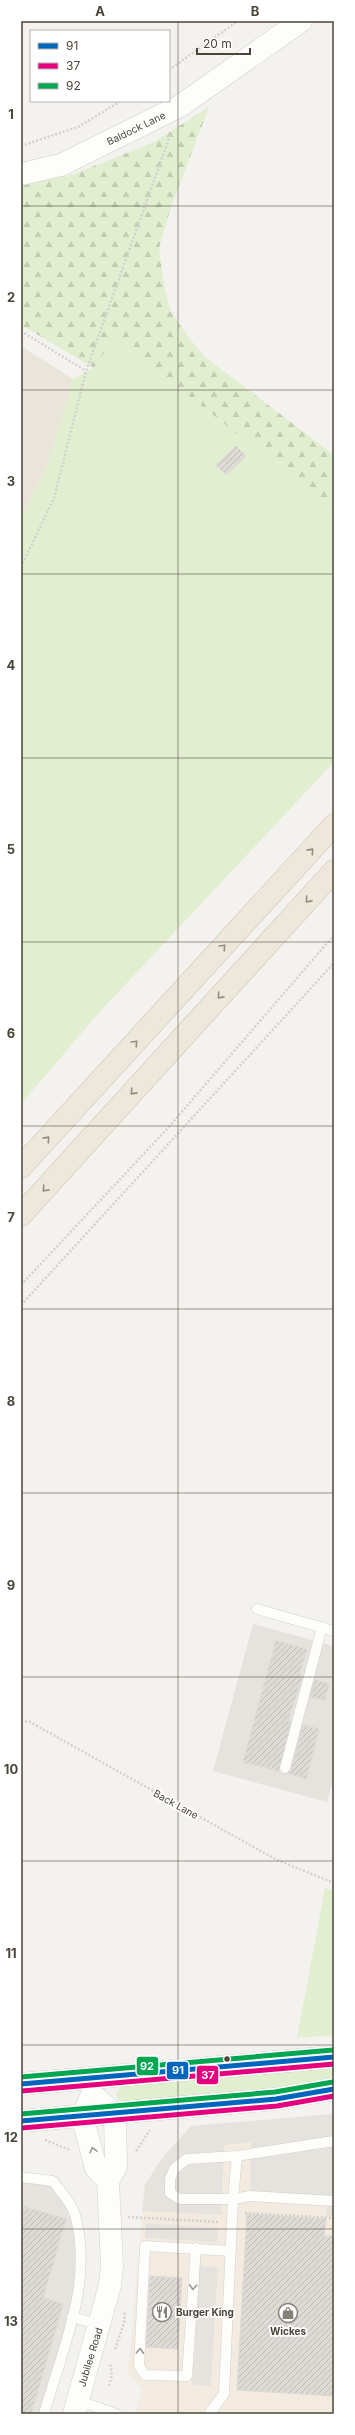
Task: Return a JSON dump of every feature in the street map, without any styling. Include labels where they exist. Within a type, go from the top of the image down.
[{"type":"highway","points":[[21,1167],[334,825]]},
{"type":"highway","points":[[21,1215],[334,871]]},
{"type":"main road","points":[[21,2084],[91,2087],[334,2057]]},
{"type":"main road","points":[[21,2121],[276,2099],[334,2089]]},
{"type":"street","name":"Baldock Lane","points":[[21,174],[61,165],[180,106],[301,21]]},
{"type":"street","points":[[91,2087],[115,2114]]},
{"type":"street","points":[[91,2087],[82,2116],[96,2168],[108,2181]]},
{"type":"street","name":"Jubilee Road","points":[[75,2407],[100,2325],[110,2285],[112,2266],[108,2181],[116,2167],[115,2114]]},
{"type":"lane","points":[[257,1609],[334,1631]]},
{"type":"lane","points":[[286,1768],[322,1627]]},
{"type":"lane","points":[[334,2140],[237,2156],[187,2159],[174,2169],[170,2179],[170,2192],[180,2199],[233,2199],[250,2196],[334,2201]]},
{"type":"lane","points":[[209,2414],[224,2394],[233,2199],[237,2156]]},
{"type":"lane","points":[[21,2177],[53,2182],[75,2213],[82,2259],[80,2290],[44,2414]]},
{"type":"lane","points":[[196,2248],[187,2376],[145,2375],[139,2366],[145,2246],[196,2248],[231,2251]]},
{"type":"lane","points":[[72,2316],[100,2325]]},
{"type":"lane","points":[[75,2407],[116,2414]]},
{"type":"path","points":[[170,69],[238,21]]},
{"type":"path","points":[[21,146],[78,128],[119,102]]},
{"type":"path","points":[[21,567],[54,498],[86,371],[180,106]]},
{"type":"path","points":[[21,331],[86,371]]},
{"type":"path","points":[[21,1285],[167,1129],[334,935]]},
{"type":"path","points":[[21,1305],[334,963]]},
{"type":"path","name":"Back Lane","points":[[21,1721],[30,1722],[274,1859],[334,1883]]},
{"type":"path","points":[[132,2156],[150,2130]]},
{"type":"path","points":[[123,2217],[241,2224],[242,2213],[334,2218]]},
{"type":"shaded area","points":[[21,346],[73,379],[48,464],[21,518]]},
{"type":"shaded area","points":[[253,1624],[334,1646],[334,1777],[327,1802],[213,1771]]},
{"type":"shaded area","points":[[334,2114],[334,2414],[134,2414],[143,2389],[128,2374],[145,2184],[164,2156],[191,2126]]},
{"type":"shaded area","points":[[334,2114],[334,2216],[326,2216],[328,2201],[250,2196],[251,2142],[224,2145],[221,2215],[142,2211],[145,2184],[164,2156],[191,2126]]},
{"type":"shaded area","points":[[21,2177],[53,2181],[75,2213],[80,2290],[44,2414],[21,2414]]},
{"type":"shaded area","points":[[146,2223],[218,2228],[217,2242],[145,2238]]},
{"type":"shaded area","points":[[200,2266],[218,2267],[211,2386],[192,2385]]},
{"type":"green space","points":[[209,107],[171,207],[159,248],[164,284],[170,310],[189,338],[205,357],[334,455],[334,509],[114,338],[94,368],[21,325],[21,186],[74,174],[154,142]]},
{"type":"green space","points":[[114,338],[334,509],[334,762],[96,1016],[21,1104],[21,518],[48,464],[73,379],[94,368]]},
{"type":"green space","points":[[325,1888],[334,1892],[334,2035],[297,2038]]},
{"type":"green space","points":[[334,2066],[334,2078],[297,2086],[125,2103],[118,2100],[116,2093],[121,2086]]},
{"type":"building","points":[[236,446],[246,456],[226,475],[216,465]]},
{"type":"building","points":[[276,1641],[307,1649],[300,1672],[300,1677],[302,1677],[288,1721],[291,1721],[279,1771],[243,1762]]},
{"type":"building","points":[[315,1680],[329,1684],[325,1700],[310,1697]]},
{"type":"building","points":[[303,1725],[319,1729],[306,1779],[288,1773],[291,1770]]},
{"type":"building","points":[[24,2207],[66,2219],[43,2298],[63,2304],[31,2414],[21,2414],[21,2218]]},
{"type":"building","name":"Wickes","points":[[247,2214],[326,2219],[324,2236],[334,2236],[334,2396],[237,2390]]},
{"type":"building","name":"Burger King","points":[[150,2276],[182,2278],[178,2349],[146,2347]]},
{"type":"transit line","name":"92","points":[[21,2077],[333,2050]]},
{"type":"transit line","name":"91","points":[[21,2084],[334,2057]]},
{"type":"transit line","name":"37","points":[[22,2091],[334,2064]]},
{"type":"transit line","name":"92","points":[[21,2114],[275,2092],[333,2082]]},
{"type":"transit line","name":"91","points":[[21,2121],[276,2099],[334,2089]]},
{"type":"transit line","name":"37","points":[[22,2128],[277,2106],[334,2096]]},
{"type":"place","name":"Burger King","points":[[162,2312]]},
{"type":"place","name":"Wickes","points":[[288,2313]]}]
